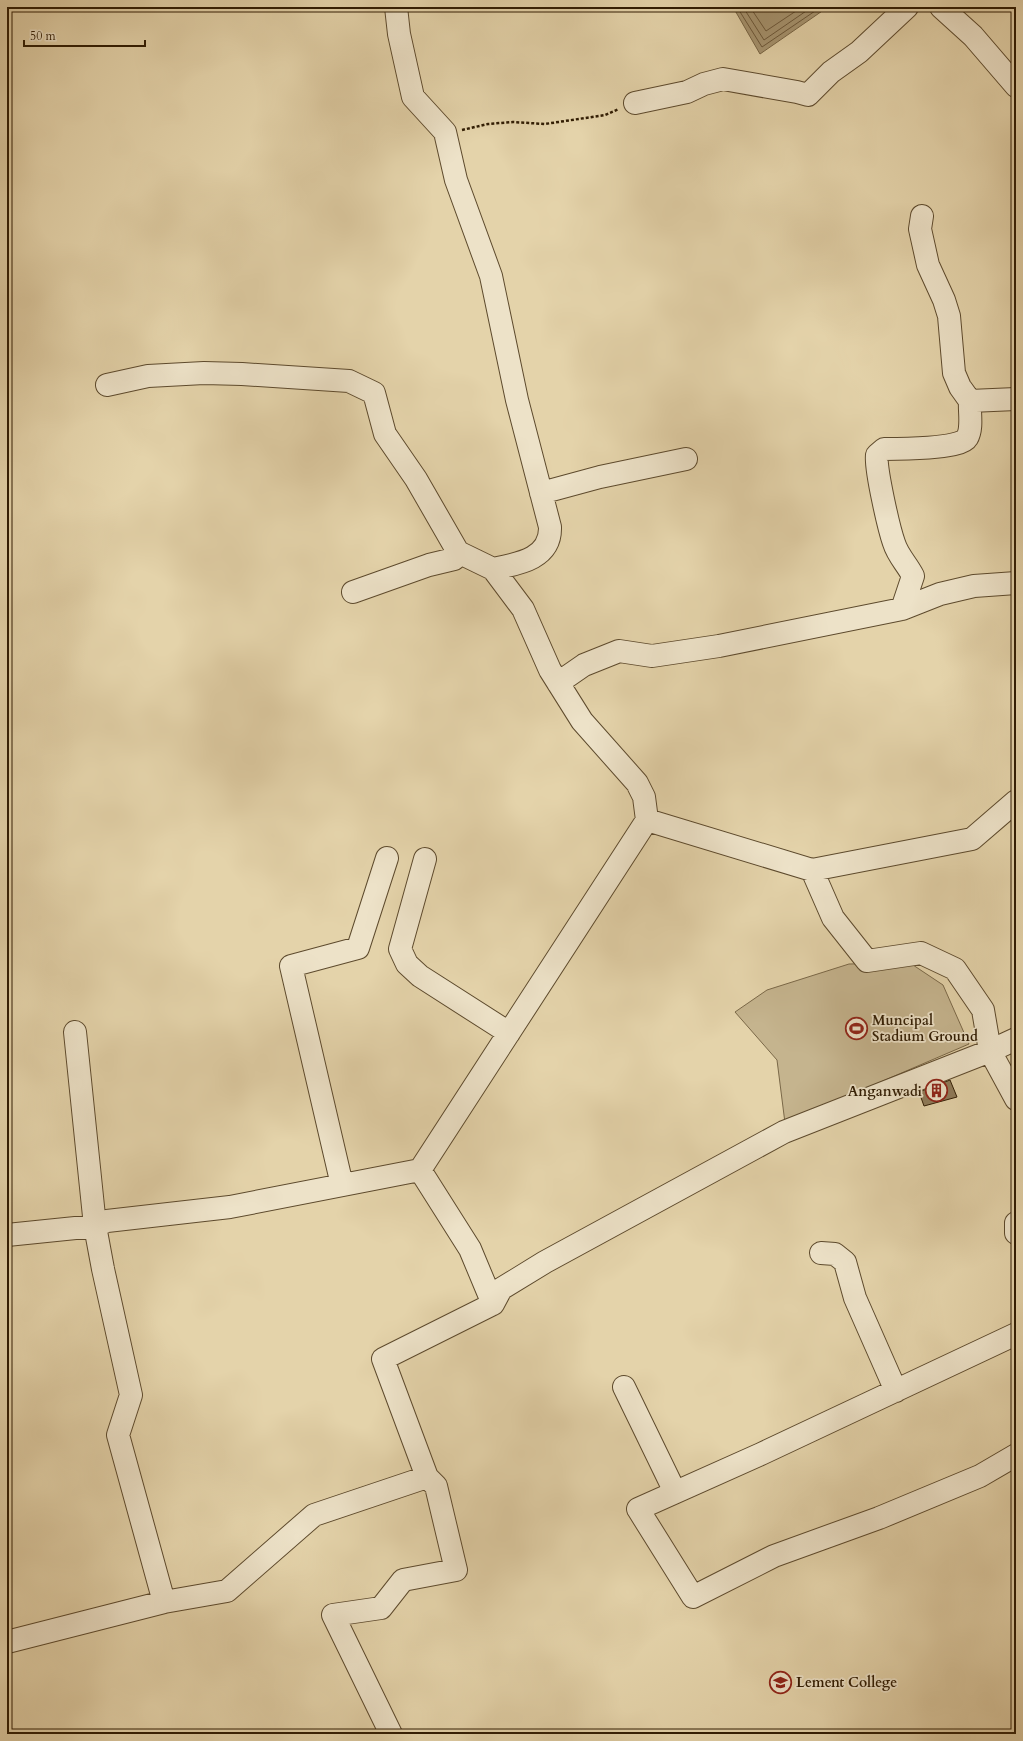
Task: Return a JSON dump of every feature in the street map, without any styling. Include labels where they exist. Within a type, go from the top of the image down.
[{"type":"street","points":[[396,7],[399,34],[413,97],[445,132],[456,180],[491,276],[517,400],[550,527],[550,538],[545,548],[538,554],[517,564],[492,569]]},
{"type":"street","points":[[635,103],[687,92],[704,84],[723,79],[808,95],[832,72],[859,52],[907,7]]},
{"type":"street","points":[[941,7],[973,36],[1016,86]]},
{"type":"street","points":[[902,609],[913,576],[901,559],[894,542],[878,470],[877,455],[884,450],[946,446],[962,443],[968,437],[970,429],[970,401],[960,387],[954,373],[949,316],[944,300],[928,265],[920,229],[922,216]]},
{"type":"street","points":[[7,1235],[96,1226],[107,1221],[230,1207],[420,1170],[647,820],[644,797],[637,783],[582,721],[550,670],[524,609],[492,569],[458,552],[416,479],[385,434],[374,393],[349,381],[242,374],[204,373],[148,376],[107,385]]},
{"type":"street","points":[[970,401],[1016,399]]},
{"type":"street","points":[[541,493],[600,477],[686,459]]},
{"type":"street","points":[[353,592],[429,565],[454,559],[458,552]]},
{"type":"street","points":[[558,682],[584,665],[619,651],[652,656],[673,654],[902,609],[940,594],[974,586],[1016,583]]},
{"type":"street","points":[[647,820],[812,870],[972,838],[1016,801]]},
{"type":"street","points":[[342,1185],[292,966],[358,948],[387,858]]},
{"type":"street","points":[[425,859],[400,949],[406,964],[420,976],[509,1033]]},
{"type":"street","points":[[812,870],[834,918],[867,961],[922,953],[955,969],[983,1010],[990,1051],[1016,1099]]},
{"type":"street","points":[[75,1032],[96,1226],[103,1270],[131,1395],[118,1435],[164,1602]]},
{"type":"street","points":[[391,1734],[333,1615],[381,1608],[403,1580],[456,1570],[436,1486],[427,1477],[383,1359],[493,1304],[501,1289],[546,1262],[784,1132],[990,1051],[1016,1039]]},
{"type":"street","points":[[420,1170],[470,1249],[493,1304]]},
{"type":"street","points":[[1016,1223],[1016,1233]]},
{"type":"street","points":[[820,1253],[835,1254],[845,1262],[855,1298],[896,1391]]},
{"type":"street","points":[[1016,1334],[896,1391],[638,1509],[693,1597],[774,1556],[879,1518],[980,1476],[1016,1455]]},
{"type":"street","points":[[624,1387],[675,1492]]},
{"type":"street","points":[[7,1642],[164,1602],[227,1591],[314,1515],[427,1477]]},
{"type":"path","points":[[459,131],[494,124],[513,122],[545,124],[605,115],[635,103]]},
{"type":"shaded area","name":"Muncipal Stadium Ground","points":[[910,963],[943,985],[969,1044],[785,1123],[777,1060],[735,1012],[767,990],[849,964]]},
{"type":"water","points":[[733,7],[828,7],[760,54]]},
{"type":"building","name":"Anganwadi","points":[[950,1080],[957,1097],[924,1106],[919,1092]]},
{"type":"place","name":"Muncipal Stadium Ground","points":[[856,1028]]},
{"type":"place","name":"Anganwadi","points":[[937,1091]]},
{"type":"place","name":"Lement College","points":[[781,1682]]}]
